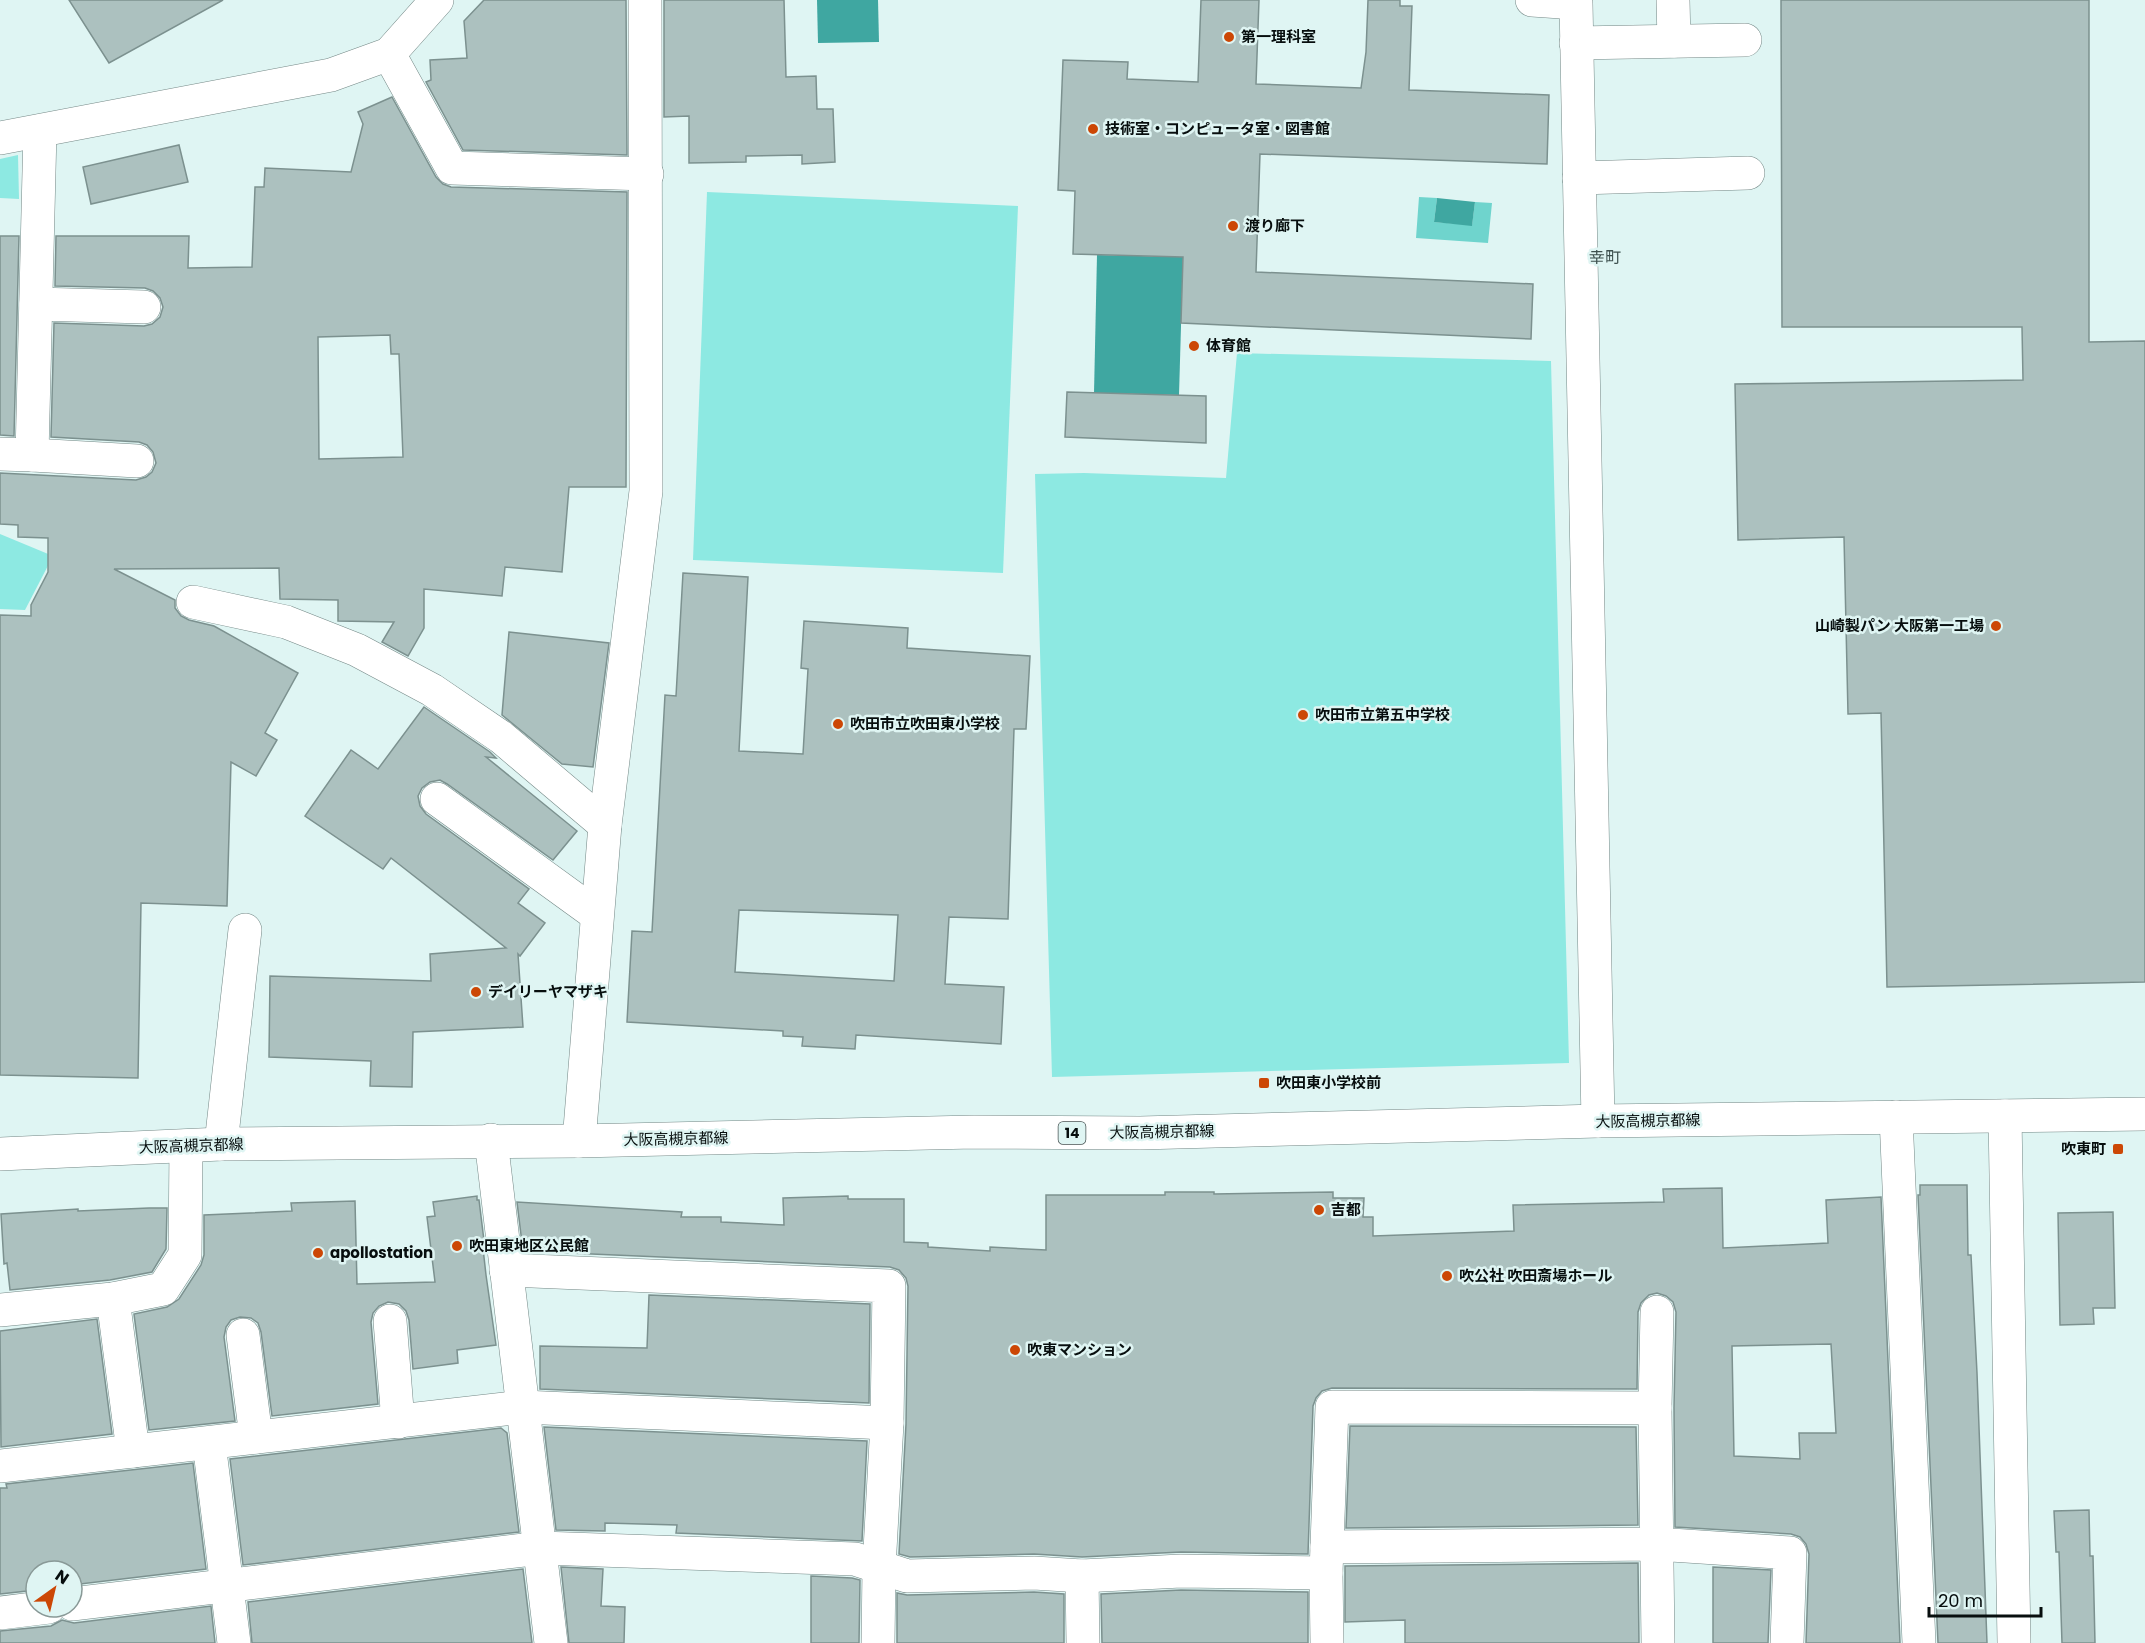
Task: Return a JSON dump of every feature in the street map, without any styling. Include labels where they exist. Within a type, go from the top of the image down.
[{"type":"street","points":[[0,138],[331,75],[388,54],[438,0]]},
{"type":"street","points":[[579,1140],[605,825],[646,491],[645,0]]},
{"type":"street","points":[[1532,0],[1576,3],[1598,1121]]},
{"type":"street","points":[[1673,0],[1674,41]]},
{"type":"street","points":[[1576,43],[1745,40]]},
{"type":"street","points":[[388,54],[452,168],[647,174]]},
{"type":"street","points":[[32,455],[40,131]]},
{"type":"street","points":[[1579,178],[1748,173]]},
{"type":"street","points":[[36,304],[144,307]]},
{"type":"street","points":[[0,454],[137,461]]},
{"type":"street","points":[[193,602],[286,622],[357,650],[432,690],[501,737],[605,825]]},
{"type":"street","points":[[437,799],[597,915]]},
{"type":"street","points":[[221,1144],[245,930]]},
{"type":"street","name":"大阪高槻京都線","points":[[0,1154],[221,1144],[1152,1132],[1598,1121],[2145,1113]]},
{"type":"street","points":[[2005,1116],[2014,1643]]},
{"type":"street","points":[[1896,1117],[1918,1643]]},
{"type":"street","points":[[491,1140],[551,1643]]},
{"type":"street","points":[[0,1310],[113,1299],[163,1289],[185,1255],[186,1146]]},
{"type":"street","points":[[506,1270],[889,1286],[887,1423],[879,1568],[878,1643]]},
{"type":"street","points":[[113,1299],[133,1450]]},
{"type":"street","points":[[1657,1312],[1655,1408],[1658,1643]]},
{"type":"street","points":[[390,1321],[398,1422]]},
{"type":"street","points":[[243,1335],[256,1437]]},
{"type":"street","points":[[0,1466],[522,1407],[887,1423]]},
{"type":"street","points":[[1327,1643],[1332,1407],[1655,1408]]},
{"type":"street","points":[[209,1443],[234,1643]]},
{"type":"street","points":[[84,1603],[541,1548],[855,1559],[907,1576],[1034,1574],[1082,1576],[1327,1560],[1656,1544],[1790,1553],[1787,1643]]},
{"type":"street","points":[[1082,1576],[1083,1643]]},
{"type":"street","points":[[0,1613],[24,1610]]},
{"type":"shaded area","points":[[817,0],[878,0],[879,42],[818,43]]},
{"type":"shaded area","points":[[18,155],[19,199],[0,198],[0,159]]},
{"type":"shaded area","points":[[707,192],[1018,206],[1003,573],[693,560]]},
{"type":"shaded area","points":[[1419,197],[1437,198],[1434,222],[1472,225],[1475,202],[1492,203],[1488,243],[1416,238]]},
{"type":"shaded area","points":[[1437,198],[1475,202],[1472,226],[1434,222]]},
{"type":"shaded area","points":[[1097,255],[1183,257],[1179,395],[1094,393]]},
{"type":"shaded area","name":"吹田市立第五中学校","points":[[1237,353],[1551,361],[1569,1063],[1052,1077],[1035,474],[1084,473],[1226,478]]},
{"type":"shaded area","points":[[0,534],[53,556],[25,610],[0,609]]},
{"type":"building","points":[[69,0],[223,0],[109,63]]},
{"type":"building","points":[[484,0],[626,0],[627,155],[463,150],[426,82],[431,80],[430,60],[467,58],[464,21]]},
{"type":"building","points":[[664,0],[784,0],[786,77],[816,76],[817,109],[833,109],[835,162],[802,164],[802,155],[746,156],[746,162],[689,163],[689,116],[664,117]]},
{"type":"building","points":[[1201,0],[1259,0],[1256,84],[1361,88],[1366,52],[1368,0],[1400,0],[1400,6],[1412,6],[1409,90],[1549,95],[1547,164],[1260,154],[1256,272],[1533,284],[1531,339],[1181,323],[1183,257],[1073,254],[1075,191],[1058,190],[1063,60],[1128,62],[1127,79],[1198,82]]},
{"type":"building","name":"山崎製パン 大阪第一工場","points":[[1781,0],[2089,0],[2089,342],[2145,341],[2145,982],[1887,987],[1881,713],[1848,714],[1844,537],[1738,540],[1735,384],[2023,380],[2022,327],[1782,327]]},
{"type":"building","points":[[392,97],[436,177],[443,184],[451,187],[627,192],[626,487],[569,487],[562,572],[505,567],[502,596],[424,589],[424,628],[408,656],[382,642],[394,622],[338,621],[338,600],[280,599],[279,568],[114,569],[175,600],[175,608],[181,616],[214,626],[298,673],[265,733],[277,740],[256,776],[231,762],[227,906],[141,903],[138,1078],[0,1075],[0,615],[31,616],[31,605],[48,572],[48,538],[18,537],[18,525],[0,524],[0,473],[136,480],[152,472],[156,463],[153,452],[147,445],[139,442],[51,437],[54,323],[144,326],[152,324],[160,317],[163,307],[160,298],[153,291],[145,288],[55,286],[56,236],[189,236],[188,268],[252,267],[255,187],[264,187],[265,168],[351,172],[363,124],[358,112]],"holes":[[[390,335],[391,354],[399,354],[403,457],[319,459],[318,337]]]},
{"type":"building","points":[[179,145],[188,182],[91,204],[83,167]]},
{"type":"building","points":[[0,236],[19,236],[14,436],[0,435]]},
{"type":"building","points":[[1067,392],[1206,396],[1206,443],[1065,437]]},
{"type":"building","points":[[683,573],[748,577],[739,751],[803,754],[808,669],[801,668],[804,621],[908,628],[907,648],[1030,656],[1026,729],[1014,729],[1008,919],[949,917],[945,984],[1004,987],[1001,1044],[856,1035],[855,1049],[802,1046],[803,1037],[783,1036],[783,1031],[627,1022],[632,931],[652,932],[665,695],[676,696]],"holes":[[[739,910],[898,915],[894,981],[735,972]]]},
{"type":"building","points":[[509,632],[609,643],[593,767],[562,764],[502,715]]},
{"type":"building","points":[[424,707],[490,752],[496,758],[486,757],[577,831],[553,860],[440,780],[430,782],[422,788],[418,796],[420,806],[426,814],[529,889],[518,903],[545,923],[520,956],[518,954],[523,1027],[413,1032],[412,1087],[370,1086],[371,1061],[269,1057],[270,976],[431,981],[430,954],[506,948],[391,858],[383,869],[305,816],[351,750],[378,769]]},
{"type":"building","points":[[1920,1185],[1967,1185],[1968,1255],[1971,1255],[1977,1373],[1987,1643],[1938,1643],[1918,1195],[1920,1195]]},
{"type":"building","points":[[1722,1188],[1723,1248],[1828,1243],[1826,1200],[1881,1197],[1900,1643],[1806,1643],[1809,1554],[1806,1544],[1800,1537],[1791,1534],[1675,1527],[1676,1312],[1673,1302],[1657,1293],[1649,1295],[1641,1303],[1638,1312],[1637,1389],[1332,1388],[1322,1391],[1313,1406],[1308,1554],[1181,1552],[1082,1557],[1034,1554],[910,1557],[899,1554],[906,1424],[908,1286],[906,1278],[899,1270],[890,1267],[523,1251],[517,1202],[682,1212],[681,1217],[721,1217],[721,1222],[784,1225],[783,1198],[848,1196],[848,1199],[904,1199],[904,1242],[928,1243],[928,1247],[990,1251],[990,1247],[1046,1250],[1046,1195],[1333,1192],[1333,1198],[1364,1198],[1363,1217],[1373,1217],[1373,1236],[1514,1231],[1513,1205],[1664,1202],[1663,1189]],"holes":[[[1831,1344],[1836,1433],[1799,1433],[1800,1459],[1734,1456],[1732,1346]]]},
{"type":"building","points":[[477,1196],[496,1345],[457,1350],[458,1363],[413,1369],[409,1320],[406,1311],[399,1304],[388,1302],[379,1306],[373,1313],[371,1322],[378,1404],[272,1416],[261,1332],[258,1323],[251,1318],[240,1317],[231,1320],[226,1327],[224,1337],[235,1421],[149,1430],[134,1314],[167,1307],[179,1299],[201,1265],[204,1255],[204,1215],[292,1211],[291,1203],[355,1201],[357,1284],[435,1282],[427,1217],[435,1216],[433,1202]]},
{"type":"building","points":[[167,1208],[166,1249],[152,1272],[110,1280],[10,1290],[7,1263],[4,1264],[1,1214],[78,1209],[78,1211]]},
{"type":"building","points":[[2113,1212],[2115,1308],[2093,1308],[2094,1324],[2060,1325],[2058,1213]]},
{"type":"building","points":[[649,1295],[870,1304],[869,1403],[540,1389],[540,1346],[647,1348]]},
{"type":"building","points":[[97,1319],[112,1434],[1,1447],[0,1331]]},
{"type":"building","points":[[1350,1426],[1636,1427],[1638,1525],[1346,1528]]},
{"type":"building","points":[[544,1427],[867,1441],[862,1541],[676,1533],[677,1525],[605,1523],[605,1531],[556,1530]]},
{"type":"building","points":[[501,1428],[507,1433],[519,1532],[243,1565],[230,1459]]},
{"type":"building","points":[[193,1463],[206,1569],[84,1584],[84,1559],[24,1559],[24,1591],[0,1594],[0,1488],[7,1488],[6,1484]]},
{"type":"building","points":[[2089,1510],[2090,1556],[2093,1556],[2095,1643],[2062,1643],[2059,1552],[2056,1552],[2054,1511]]},
{"type":"building","points":[[1638,1563],[1639,1643],[1405,1643],[1405,1620],[1345,1622],[1345,1566]]},
{"type":"building","points":[[561,1567],[603,1569],[601,1606],[625,1607],[624,1643],[569,1643]]},
{"type":"building","points":[[1713,1567],[1771,1570],[1768,1643],[1713,1643]]},
{"type":"building","points":[[523,1569],[532,1643],[252,1643],[248,1602]]},
{"type":"building","points":[[811,1576],[860,1580],[859,1643],[811,1643]]},
{"type":"building","points":[[1181,1590],[1308,1592],[1308,1643],[1102,1643],[1101,1594]]},
{"type":"building","points":[[1034,1592],[1064,1594],[1064,1643],[897,1643],[897,1593],[907,1595]]},
{"type":"building","points":[[211,1606],[215,1643],[0,1643],[0,1631],[51,1626],[62,1620],[74,1623]]},
{"type":"place","name":"第一理科室","points":[[1229,37]]},
{"type":"place","name":"技術室・コンピュータ室・図書館","points":[[1093,129]]},
{"type":"place","name":"渡り廊下","points":[[1233,226]]},
{"type":"place","name":"体育館","points":[[1194,346]]},
{"type":"place","name":"山崎製パン 大阪第一工場","points":[[1996,626]]},
{"type":"place","name":"吹田市立第五中学校","points":[[1303,715]]},
{"type":"place","name":"吹田市立吹田東小学校","points":[[838,724]]},
{"type":"place","name":"デイリーヤマザキ","points":[[476,992]]},
{"type":"place","name":"吹田東小学校前","points":[[1264,1083]]},
{"type":"place","name":"吹東町","points":[[2118,1149]]},
{"type":"place","name":"吉都","points":[[1319,1210]]},
{"type":"place","name":"吹田東地区公民館","points":[[457,1246]]},
{"type":"place","name":"apollostation","points":[[318,1253]]},
{"type":"place","name":"吹公社 吹田斎場ホール","points":[[1447,1276]]},
{"type":"place","name":"吹東マンション","points":[[1015,1350]]},
{"type":"district","name":"幸町","points":[[1605,257]]}]
